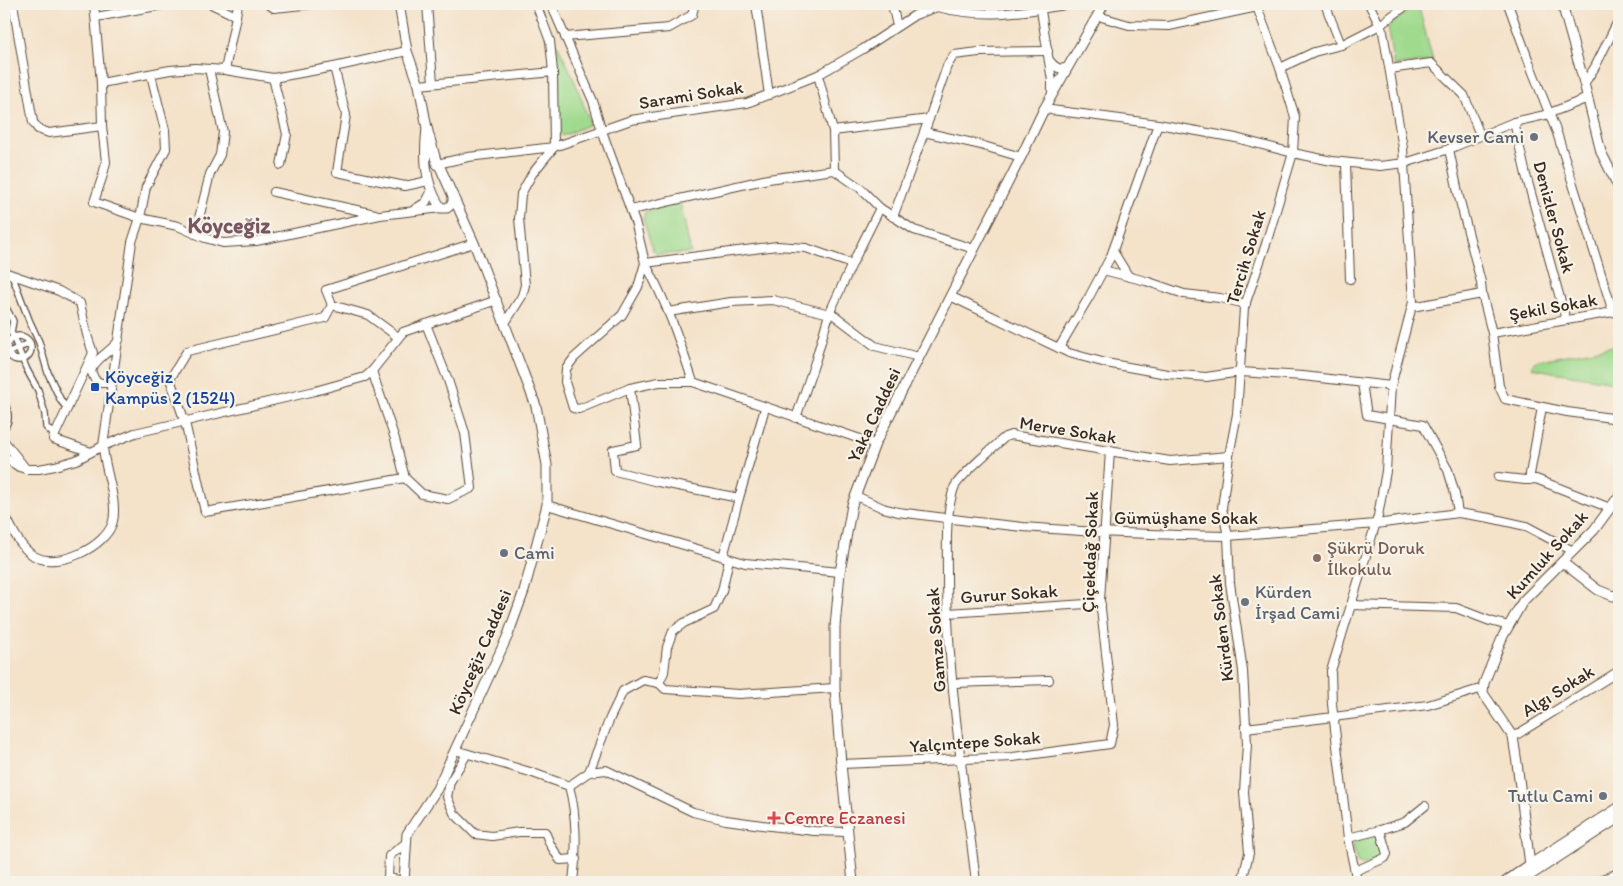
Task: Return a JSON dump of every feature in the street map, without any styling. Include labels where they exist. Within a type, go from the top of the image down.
[{"type":"main road","points":[[1506,882],[1530,864],[1619,808]]},
{"type":"main road","points":[[1519,882],[1619,817]]},
{"type":"street","points":[[13,4],[33,122],[38,129],[49,133],[102,126]]},
{"type":"street","points":[[94,4],[106,162],[104,175],[94,202],[140,218],[178,226],[223,243],[256,241],[380,215],[443,208],[452,205],[453,196]]},
{"type":"street","points":[[96,17],[168,4]]},
{"type":"street","points":[[211,4],[236,16]]},
{"type":"street","points":[[225,70],[238,4]]},
{"type":"street","points":[[268,4],[274,8],[312,4]]},
{"type":"street","points":[[399,4],[407,51],[419,85],[427,128],[438,164],[429,165],[427,171]]},
{"type":"street","points":[[427,4],[434,83]]},
{"type":"street","points":[[505,323],[522,296],[525,285],[519,218],[521,194],[532,174],[554,147],[553,72],[550,42],[536,4]]},
{"type":"street","points":[[551,4],[593,101],[636,225],[645,263],[656,282],[693,382]]},
{"type":"street","points":[[565,38],[669,28],[692,16],[694,7],[692,4]]},
{"type":"street","points":[[756,4],[769,94]]},
{"type":"street","points":[[892,4],[897,26]]},
{"type":"street","points":[[938,5],[958,12],[980,14],[1010,13],[1040,6],[1071,4]]},
{"type":"street","name":"Yaka Caddesi","points":[[853,882],[835,688],[835,627],[840,572],[852,506],[875,444],[1044,109],[1104,4]]},
{"type":"street","points":[[1325,4],[1341,45]]},
{"type":"street","points":[[1357,882],[1348,838],[1334,717],[1331,671],[1376,524],[1386,471],[1391,386],[1412,307],[1405,162],[1383,32],[1369,4]]},
{"type":"street","points":[[1280,68],[1314,52],[1341,45],[1380,25],[1408,4]]},
{"type":"street","points":[[1508,4],[1570,171],[1616,312]]},
{"type":"street","points":[[1562,4],[1601,152],[1619,185]]},
{"type":"street","name":"Sarami Sokak","points":[[438,164],[459,159],[554,147],[631,120],[747,103],[818,75],[863,49],[915,15],[938,5]]},
{"type":"street","points":[[1098,16],[1130,25],[1169,26],[1260,5]]},
{"type":"street","name":"Tercih Sokak","points":[[1241,372],[1246,304],[1293,153],[1295,118],[1260,5]]},
{"type":"street","points":[[1040,6],[1052,81],[1052,98]]},
{"type":"street","points":[[1584,84],[1595,67],[1619,19]]},
{"type":"street","points":[[101,83],[170,70],[194,68],[225,70],[274,78],[407,51]]},
{"type":"street","points":[[893,217],[947,66],[954,55],[980,52],[1048,51]]},
{"type":"street","points":[[1049,60],[1058,68],[1064,69],[1068,67]]},
{"type":"street","points":[[1390,70],[1431,63],[1464,95],[1480,135]]},
{"type":"street","points":[[334,67],[346,115],[337,172],[406,186],[428,181]]},
{"type":"street","points":[[195,234],[210,174],[220,155],[223,132],[209,69]]},
{"type":"street","points":[[419,85],[553,72]]},
{"type":"street","points":[[4,512],[22,545],[35,557],[44,560],[65,560],[99,542],[110,529],[114,514],[113,500],[103,446],[132,242],[140,218],[146,187],[166,149],[164,130],[151,75]]},
{"type":"street","points":[[818,75],[833,131],[834,170]]},
{"type":"street","points":[[274,78],[287,134],[281,165]]},
{"type":"street","points":[[1044,109],[1158,124],[1236,138],[1293,153],[1346,163],[1380,166],[1405,162],[1449,149],[1514,122],[1548,113],[1588,98]]},
{"type":"street","points":[[833,131],[928,119]]},
{"type":"street","name":"Denizler Sokak","points":[[1514,122],[1546,250],[1566,320]]},
{"type":"street","points":[[1058,348],[1112,251],[1158,124]]},
{"type":"street","points":[[427,128],[425,150],[428,181],[436,200],[443,208]]},
{"type":"street","points":[[924,132],[977,144],[1021,157]]},
{"type":"street","points":[[1449,149],[1492,333],[1499,386],[1505,398],[1567,412],[1619,419]]},
{"type":"street","points":[[444,176],[449,166],[459,159]]},
{"type":"street","points":[[1346,163],[1350,279]]},
{"type":"street","name":"Köyceğiz Caddesi","points":[[404,882],[407,834],[437,789],[508,635],[524,591],[546,505],[547,465],[536,406],[474,243],[438,164]]},
{"type":"street","points":[[631,210],[768,179],[834,170],[860,188],[880,208],[914,230],[974,249]]},
{"type":"street","points":[[411,211],[426,202],[432,190]]},
{"type":"street","points":[[274,192],[380,215]]},
{"type":"street","name":"Köyceğiz Caddesi","points":[[443,208],[466,226]]},
{"type":"street","points":[[796,418],[829,314],[880,208]]},
{"type":"street","points":[[332,305],[326,290],[474,243]]},
{"type":"street","points":[[645,263],[777,246],[806,248],[852,264]]},
{"type":"street","points":[[1112,251],[1129,277]]},
{"type":"street","points":[[645,263],[638,287],[622,316],[574,358],[566,369],[565,382],[573,408],[580,409],[630,388],[659,382],[693,382],[875,444]]},
{"type":"street","points":[[1103,270],[1184,294],[1220,298],[1246,304]]},
{"type":"street","points":[[8,274],[60,291],[80,302],[93,353],[89,368],[53,439],[90,452]]},
{"type":"street","points":[[8,274],[39,342],[48,373],[61,401],[68,410]]},
{"type":"street","points":[[1412,307],[1482,294]]},
{"type":"street","points":[[950,296],[1058,348],[1106,363],[1167,374],[1206,377],[1241,372],[1303,376],[1391,386]]},
{"type":"street","points":[[4,457],[19,467],[26,469],[39,469],[63,464],[135,433],[314,391],[365,377],[403,332],[496,300]]},
{"type":"street","points":[[668,312],[731,302],[773,300],[834,315],[875,346],[919,357]]},
{"type":"street","points":[[4,304],[13,321],[12,332],[18,348],[38,390],[45,414],[46,427],[55,436]]},
{"type":"street","points":[[332,305],[368,315],[398,337]]},
{"type":"street","points":[[332,305],[324,318],[187,351],[170,379],[185,422],[205,512],[406,478]]},
{"type":"street","name":"Şekil Sokak","points":[[1492,333],[1616,312]]},
{"type":"street","points":[[372,371],[406,478],[422,494],[448,499],[472,488],[465,432],[448,380],[426,324]]},
{"type":"street","points":[[14,337],[25,337],[30,343],[31,352],[23,360],[15,360],[8,352],[6,346],[14,337]]},
{"type":"street","points":[[89,368],[119,339]]},
{"type":"street","points":[[8,352],[30,343]]},
{"type":"street","points":[[89,368],[92,376],[98,382],[107,384],[112,382],[114,377]]},
{"type":"street","name":"Kürden Sokak","points":[[1241,372],[1237,414],[1222,508],[1228,536],[1230,583],[1243,671],[1247,744],[1244,792],[1249,853],[1242,882]]},
{"type":"street","points":[[1362,383],[1367,415],[1423,425],[1448,470],[1458,513]]},
{"type":"street","points":[[630,388],[637,445],[613,450],[615,471],[658,482],[739,498]]},
{"type":"street","points":[[4,402],[9,416],[4,428]]},
{"type":"street","points":[[1529,480],[1542,407]]},
{"type":"street","points":[[659,683],[664,672],[673,631],[684,623],[714,609],[722,591],[726,558],[739,498],[765,408]]},
{"type":"street","name":"Merve Sokak","points":[[948,518],[955,486],[1004,437],[1011,435],[1170,461],[1229,456]]},
{"type":"street","points":[[4,441],[26,469]]},
{"type":"street","name":"Çiçekdağ Sokak","points":[[1110,451],[1101,605],[1114,725],[1110,744]]},
{"type":"street","points":[[1498,477],[1536,479],[1610,508]]},
{"type":"street","name":"Gümüşhane Sokak","points":[[856,496],[883,508],[898,512],[1023,527],[1228,536],[1376,524],[1458,513],[1526,526],[1573,551]]},
{"type":"street","name":"Kumluk Sokak","points":[[1484,688],[1484,683],[1504,636],[1523,602],[1594,530],[1619,496]]},
{"type":"street","points":[[546,505],[745,563],[840,572]]},
{"type":"street","name":"Gamze Sokak","points":[[948,518],[948,612],[976,882]]},
{"type":"street","points":[[1562,562],[1598,590],[1613,596],[1619,594]]},
{"type":"street","name":"Gurur Sokak","points":[[948,612],[1086,604],[1101,605]]},
{"type":"street","points":[[1351,605],[1456,608],[1509,626]]},
{"type":"street","name":"Algı Sokak","points":[[1512,737],[1619,671]]},
{"type":"street","points":[[589,772],[623,690],[643,680],[659,683],[665,690],[739,694],[835,688]]},
{"type":"street","points":[[954,684],[1049,680]]},
{"type":"street","points":[[1246,728],[1428,705],[1484,688],[1483,693],[1512,737],[1518,763],[1530,864]]},
{"type":"street","name":"Yalçıntepe Sokak","points":[[841,764],[1013,757],[1110,744]]},
{"type":"street","points":[[455,750],[530,772],[569,786]]},
{"type":"street","points":[[467,754],[450,782],[447,797],[454,813],[475,834],[492,836],[519,832],[545,832],[560,860],[576,859]]},
{"type":"street","points":[[569,786],[589,772],[606,770],[693,812],[726,820],[814,831],[847,832]]},
{"type":"street","points":[[569,786],[572,798],[576,859],[573,882]]},
{"type":"street","points":[[1348,838],[1405,822],[1425,806]]},
{"type":"street","points":[[1355,871],[1386,858],[1387,854],[1380,830]]},
{"type":"street","points":[[404,882],[388,878],[389,856],[406,843]]},
{"type":"street","points":[[1594,882],[1619,872]]},
{"type":"green space","points":[[1418,4],[1433,61],[1394,66],[1387,27]]},
{"type":"green space","points":[[552,35],[574,79],[590,124],[563,136],[559,133]]},
{"type":"green space","points":[[680,202],[691,253],[656,254],[653,251],[643,218],[645,212]]},
{"type":"green space","points":[[1619,345],[1619,383],[1536,369],[1532,365],[1536,361]]},
{"type":"green space","points":[[1376,833],[1382,845],[1382,858],[1362,865],[1357,863],[1353,844],[1358,839]]},
{"type":"place","name":"Kevser Cami","points":[[1534,137]]},
{"type":"place","name":"Köyceğiz Kampüs 2 (1524)","points":[[95,387]]},
{"type":"place","name":"Cami","points":[[504,553]]},
{"type":"place","name":"Şükrü Doruk İlkokulu","points":[[1317,558]]},
{"type":"place","name":"Kürden İrşad Cami","points":[[1245,602]]},
{"type":"place","name":"Tutlu Cami","points":[[1603,796]]},
{"type":"place","name":"Cemre Eczanesi","points":[[774,818]]},
{"type":"district","name":"Köyceğiz","points":[[229,225]]}]
